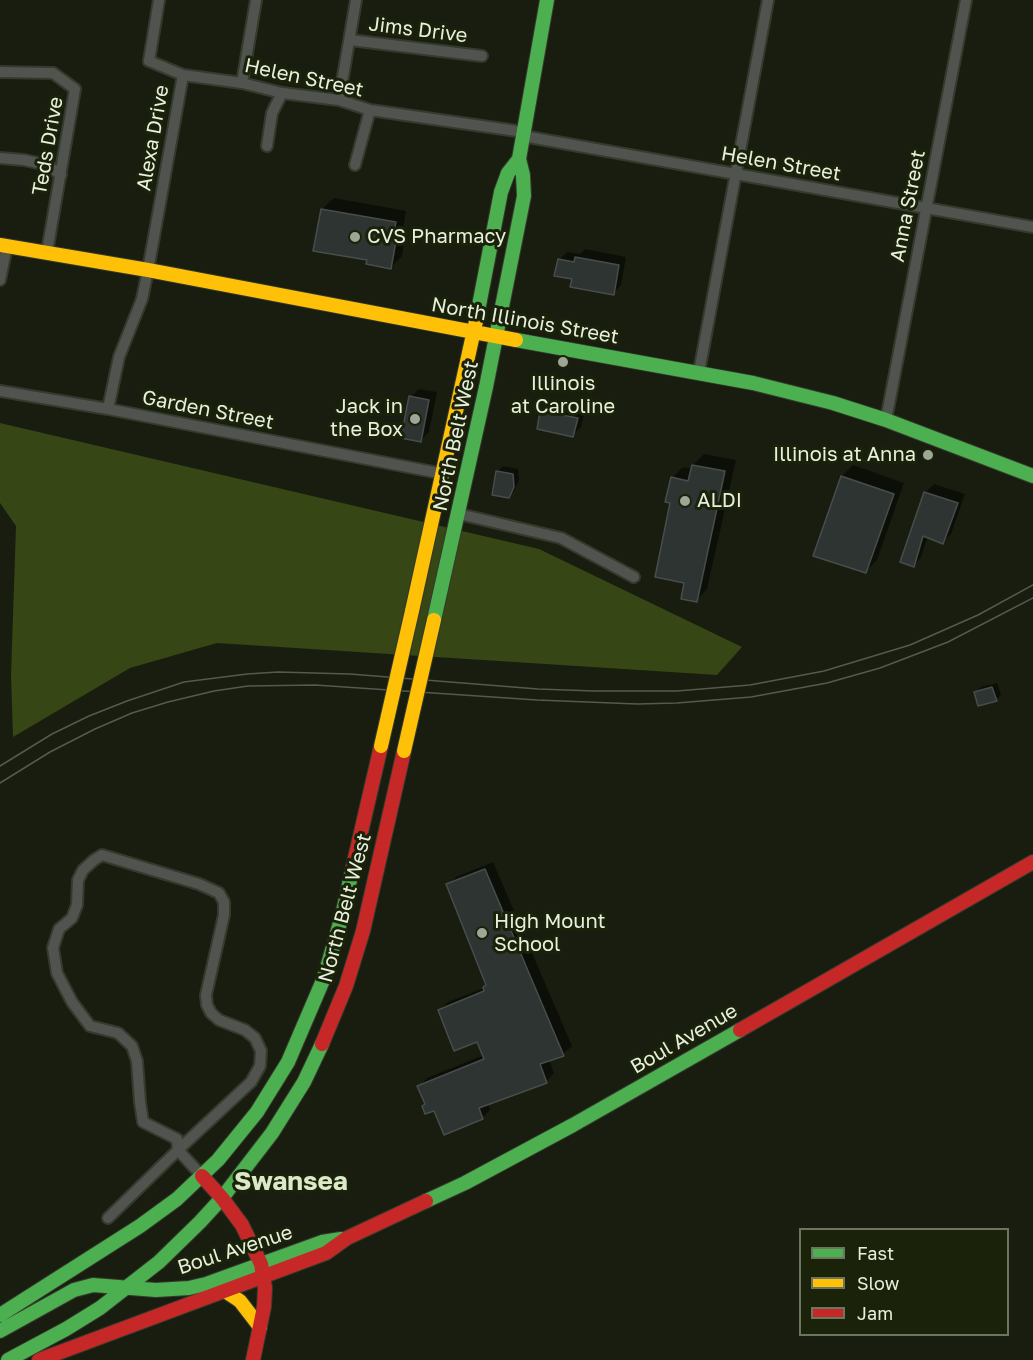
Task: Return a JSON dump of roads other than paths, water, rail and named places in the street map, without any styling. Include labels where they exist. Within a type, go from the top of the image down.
[{"type":"main road","points":[[519,159],[547,0]]},
{"type":"main road","name":"North Belt West","points":[[0,1315],[140,1226],[177,1199],[234,1142],[266,1099],[288,1062],[327,969],[342,916],[444,474],[501,192],[508,173],[519,159]]},
{"type":"main road","name":"North Belt West","points":[[8,1360],[66,1329],[128,1287],[173,1249],[222,1198],[258,1153],[294,1099],[314,1062],[336,1012],[363,931],[459,514],[497,337],[524,196],[523,175],[519,159]]},
{"type":"main road","name":"North Illinois Street","points":[[3,245],[753,383],[886,420],[1033,476]]},
{"type":"main road","name":"Boul Avenue","points":[[39,1360],[225,1291],[262,1270],[322,1242],[347,1238],[465,1184],[520,1155],[1033,862]]},
{"type":"main road","points":[[202,1176],[222,1198],[247,1234],[262,1270],[266,1288],[253,1360]]},
{"type":"main road","name":"Boul Avenue","points":[[0,1331],[74,1290],[93,1285],[156,1290],[189,1288],[262,1270]]},
{"type":"main road","points":[[225,1291],[240,1301],[260,1327]]},
{"type":"street","name":"Alexa Drive","points":[[148,270],[183,75],[149,61],[159,0]]},
{"type":"street","points":[[242,83],[256,0]]},
{"type":"street","points":[[339,100],[356,0]]},
{"type":"street","points":[[699,372],[768,0]]},
{"type":"street","name":"Anna Street","points":[[886,420],[966,0]]},
{"type":"street","name":"Jims Drive","points":[[350,40],[482,56]]},
{"type":"street","name":"Teds Drive","points":[[0,72],[53,73],[75,89],[47,252]]},
{"type":"street","name":"Helen Street","points":[[183,75],[242,83],[282,93],[339,100],[370,110],[524,134],[1033,226]]},
{"type":"street","points":[[267,146],[272,113],[282,93]]},
{"type":"street","points":[[355,165],[370,110]]},
{"type":"street","points":[[0,158],[47,165],[61,175]]},
{"type":"street","points":[[0,280],[3,245]]},
{"type":"street","points":[[108,409],[119,357],[142,299],[148,270]]},
{"type":"street","name":"Garden Street","points":[[0,391],[108,409],[444,474]]},
{"type":"street","points":[[459,514],[561,538],[634,577]]},
{"type":"street","points":[[108,1218],[178,1150],[251,1082],[260,1066],[261,1051],[255,1038],[245,1030],[219,1020],[211,1013],[207,1005],[206,994],[224,915],[224,902],[219,893],[199,884],[102,855],[83,870],[78,880],[77,904],[72,918],[59,929],[53,948],[57,973],[72,1002],[90,1026],[118,1033],[132,1046],[137,1061],[143,1122],[177,1139],[178,1150],[202,1176]]},
{"type":"tram line","points":[[0,766],[52,734],[89,716],[184,682],[278,672],[350,674],[538,689],[594,691],[677,691],[750,685],[824,671],[910,645],[978,615],[1033,585]]},
{"type":"tram line","points":[[0,783],[50,752],[132,713],[214,691],[248,686],[315,685],[537,700],[637,704],[751,697],[827,683],[880,668],[948,642],[1033,598]]},
{"type":"place","name":"CVS Pharmacy","points":[[355,237]]},
{"type":"place","name":"Illinois at Caroline","points":[[563,362]]},
{"type":"place","name":"Jack in the Box","points":[[415,419]]},
{"type":"place","name":"Illinois at Anna","points":[[928,455]]},
{"type":"place","name":"ALDI","points":[[685,501]]},
{"type":"place","name":"High Mount School","points":[[482,933]]},
{"type":"district","name":"Swansea","points":[[291,1182]]}]
